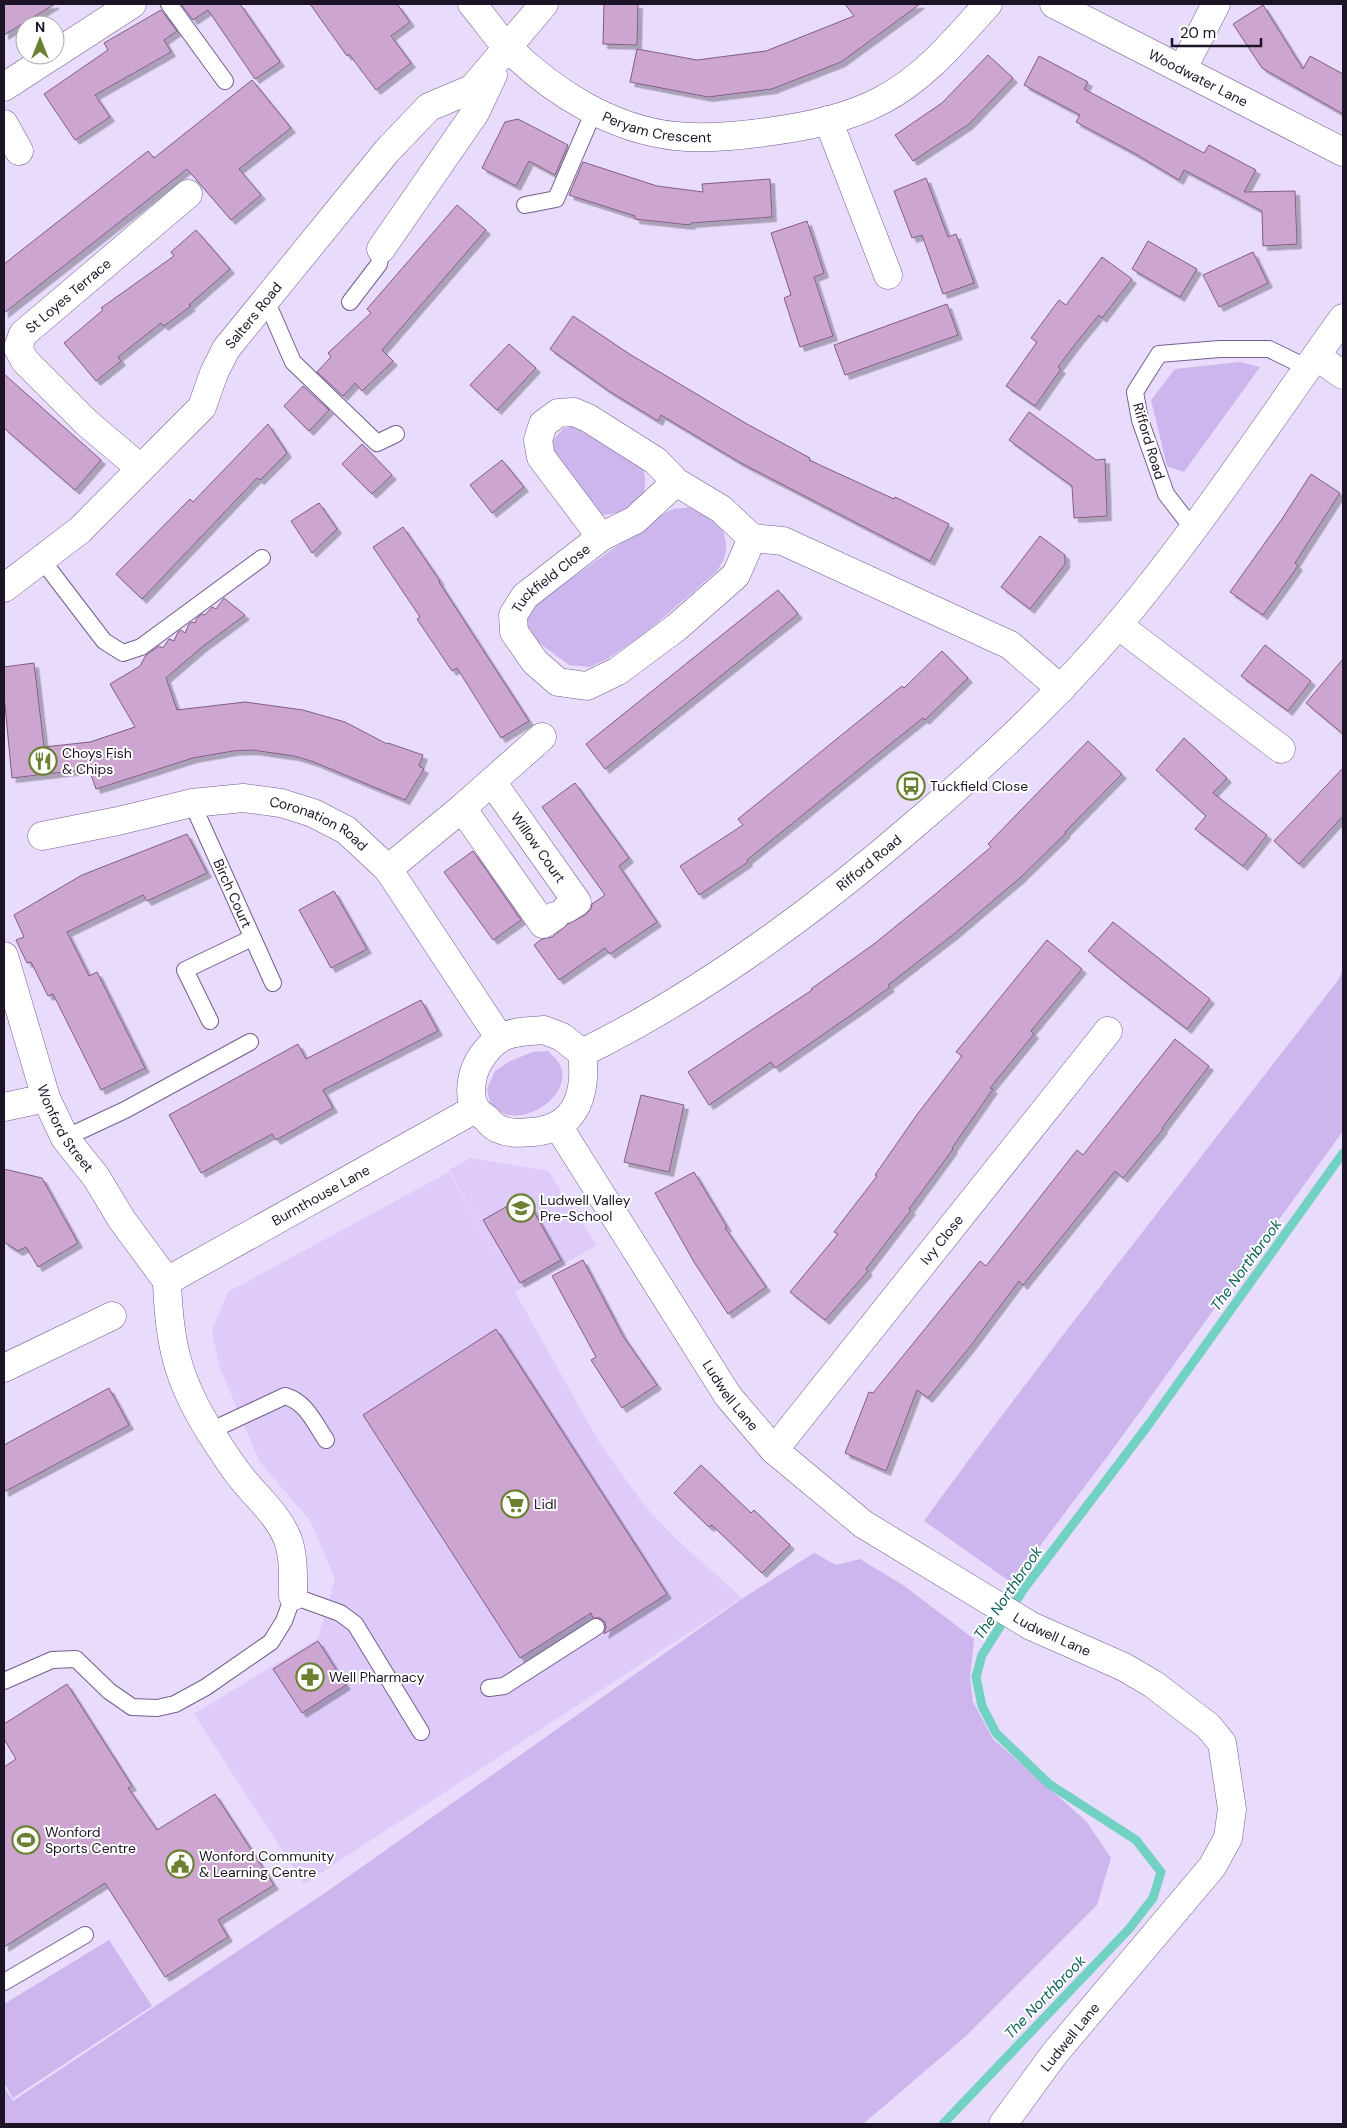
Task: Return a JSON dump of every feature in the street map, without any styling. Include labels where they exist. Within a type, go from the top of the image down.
[{"type":"street","points":[[65,47],[132,4]]},
{"type":"street","name":"Peryam Crescent","points":[[472,4],[507,47],[566,96],[594,111],[655,132],[676,136],[732,136],[785,130],[856,112],[883,100],[926,69],[988,4]]},
{"type":"street","name":"Salters Road","points":[[4,588],[80,530],[202,407],[214,373],[226,349],[387,151],[429,107],[472,89],[544,4]]},
{"type":"street","name":"Woodwater Lane","points":[[1054,4],[1183,68],[1343,152]]},
{"type":"street","points":[[1183,68],[1216,4]]},
{"type":"street","name":"Salters Road","points":[[381,249],[475,113],[507,47]]},
{"type":"street","points":[[4,87],[37,65]]},
{"type":"street","points":[[828,120],[888,275]]},
{"type":"street","points":[[4,124],[19,151]]},
{"type":"street","name":"St Loyes Terrace","points":[[140,468],[87,423],[25,361],[18,348],[23,334],[188,194]]},
{"type":"street","name":"Rifford Road","points":[[582,1053],[624,1032],[769,940],[868,864],[973,775],[1061,689],[1118,625],[1193,529],[1343,318]]},
{"type":"street","name":"Rifford Road","points":[[1312,362],[1343,375]]},
{"type":"street","name":"Tuckfield Close","points":[[601,537],[541,457],[538,440],[543,424],[558,413],[574,412],[588,418],[656,461],[676,482],[721,509],[752,538],[736,575],[677,627],[618,671],[587,686],[558,682],[535,662],[514,632],[513,615],[525,596],[601,537],[635,520],[676,482]]},
{"type":"street","points":[[752,538],[782,541],[1010,646],[1061,689]]},
{"type":"street","points":[[1118,625],[1281,749]]},
{"type":"street","points":[[388,869],[462,808],[542,737]]},
{"type":"street","name":"Willow Court","points":[[462,808],[554,916],[577,902],[492,782]]},
{"type":"street","name":"Coronation Road","points":[[42,836],[118,821],[192,803],[243,798],[281,803],[313,812],[346,830],[388,869],[499,1037]]},
{"type":"street","name":"Wonford Street","points":[[4,956],[46,1098],[65,1138],[96,1177],[122,1220],[167,1281]]},
{"type":"street","points":[[544,1030],[562,1037],[582,1053],[584,1074],[580,1099],[570,1115],[558,1126],[540,1131],[516,1133],[497,1129],[475,1109],[471,1092],[475,1068],[499,1037],[522,1031],[544,1030]]},
{"type":"street","name":"Ivy Close","points":[[774,1450],[1108,1031]]},
{"type":"street","points":[[4,1107],[46,1098]]},
{"type":"street","name":"Burnthouse Lane","points":[[167,1281],[475,1109]]},
{"type":"street","name":"Ludwell Lane","points":[[558,1126],[728,1396],[774,1450],[864,1524],[1031,1626],[1124,1667],[1153,1684],[1208,1726],[1222,1743],[1232,1809],[1228,1838],[1212,1868],[1054,2053],[1003,2124]]},
{"type":"street","points":[[167,1281],[169,1322],[175,1358],[189,1395],[240,1477],[269,1509],[288,1539],[293,1566],[293,1596]]},
{"type":"street","points":[[4,1368],[112,1316]]},
{"type":"lane","points":[[169,4],[225,81]]},
{"type":"lane","points":[[525,205],[556,199],[594,111]]},
{"type":"lane","points":[[350,302],[379,264],[381,249]]},
{"type":"lane","points":[[266,300],[293,362],[377,443],[396,434]]},
{"type":"lane","name":"Rifford Road","points":[[1193,529],[1166,494],[1140,420],[1134,392],[1159,354],[1220,348],[1269,349],[1312,362]]},
{"type":"lane","points":[[42,560],[104,641],[123,653],[141,648],[262,558]]},
{"type":"lane","name":"Birch Court","points":[[192,803],[273,983]]},
{"type":"lane","points":[[210,1020],[185,970],[252,938]]},
{"type":"lane","points":[[65,1138],[125,1110],[250,1042]]},
{"type":"lane","points":[[210,1431],[285,1396],[296,1399],[304,1407],[326,1440]]},
{"type":"lane","points":[[4,1681],[52,1660],[76,1660],[109,1691],[132,1707],[157,1708],[176,1704],[206,1687],[271,1642],[284,1621],[293,1596],[340,1613],[355,1624],[421,1732]]},
{"type":"lane","points":[[489,1688],[504,1686],[596,1627]]},
{"type":"lane","points":[[4,1982],[85,1935]]},
{"type":"shaded area","points":[[1240,362],[1260,367],[1184,472],[1167,466],[1151,400],[1175,369]]},
{"type":"shaded area","points":[[580,425],[642,462],[645,475],[643,495],[639,502],[632,507],[613,514],[600,515],[558,467],[551,442],[564,428]]},
{"type":"shaded area","points":[[692,507],[721,525],[726,544],[724,559],[717,571],[642,636],[607,659],[590,667],[569,665],[534,639],[525,620],[532,607],[656,518],[673,509]]},
{"type":"shaded area","points":[[1343,970],[1343,1131],[1110,1453],[1012,1583],[924,1521],[1078,1316],[1339,979]]},
{"type":"shaded area","points":[[548,1051],[559,1063],[562,1074],[561,1084],[556,1094],[548,1103],[527,1114],[515,1116],[505,1114],[491,1106],[487,1089],[495,1071],[510,1061],[533,1052]]},
{"type":"shaded area","points":[[470,1158],[548,1171],[597,1245],[515,1292],[599,1442],[644,1505],[674,1537],[742,1598],[304,1884],[194,1714],[318,1638],[335,1579],[311,1522],[259,1461],[219,1365],[212,1330],[228,1292],[449,1172],[502,1267],[449,1170]]},
{"type":"shaded area","points":[[814,1553],[836,1565],[860,1559],[903,1585],[974,1639],[970,1678],[973,1702],[993,1739],[1086,1821],[1111,1858],[1097,1905],[966,2036],[863,2124],[4,2124],[4,2087],[13,2101],[322,1895],[743,1598]]},
{"type":"shaded area","points":[[109,1940],[152,2006],[13,2098],[4,2083],[4,2004]]},
{"type":"building","points":[[4,4],[55,4],[37,15],[15,15],[15,28],[4,35]]},
{"type":"building","points":[[181,4],[240,4],[280,62],[255,79],[208,10],[193,20]]},
{"type":"building","points":[[310,4],[397,4],[410,22],[391,36],[411,63],[376,90],[349,54],[347,56]]},
{"type":"building","points":[[604,4],[638,4],[637,45],[603,44]]},
{"type":"building","points":[[845,4],[920,4],[841,62],[772,89],[708,97],[630,82],[637,49],[697,60],[766,51],[854,16]]},
{"type":"building","points":[[1263,5],[1303,69],[1310,56],[1343,74],[1343,114],[1262,68],[1233,24]]},
{"type":"building","points":[[161,10],[177,31],[164,40],[171,52],[95,95],[110,117],[75,140],[44,94],[108,50],[104,43]]},
{"type":"building","points":[[988,55],[1013,78],[969,124],[913,161],[895,135],[942,103]]},
{"type":"building","points":[[1039,56],[1088,82],[1084,89],[1204,153],[1209,145],[1256,170],[1244,192],[1295,191],[1297,244],[1263,246],[1262,211],[1184,170],[1179,180],[1076,122],[1080,115],[1024,85]]},
{"type":"building","points":[[252,80],[291,128],[239,169],[261,195],[231,220],[187,169],[4,313],[4,264],[148,151],[154,158]]},
{"type":"building","points":[[518,119],[568,145],[555,175],[529,161],[516,186],[482,168],[505,122]]},
{"type":"building","points":[[583,162],[657,186],[703,192],[702,184],[770,179],[772,217],[691,223],[690,225],[635,219],[635,216],[569,195]]},
{"type":"building","points":[[926,178],[948,237],[956,234],[974,283],[943,294],[922,235],[912,238],[894,191]]},
{"type":"building","points":[[457,205],[486,230],[382,350],[393,361],[362,391],[355,383],[343,396],[317,372],[331,357],[328,353],[371,313],[367,309]]},
{"type":"building","points":[[807,221],[824,273],[814,277],[833,336],[800,347],[784,298],[791,295],[771,233]]},
{"type":"building","points":[[196,230],[230,269],[189,305],[191,306],[164,326],[161,323],[118,357],[121,361],[96,381],[64,343],[103,310],[101,308],[174,256],[171,252]]},
{"type":"building","points":[[1148,241],[1197,269],[1180,297],[1132,269]]},
{"type":"building","points":[[1253,252],[1268,283],[1219,307],[1203,275]]},
{"type":"building","points":[[1102,257],[1132,279],[1102,318],[1099,315],[1076,343],[1058,367],[1061,369],[1035,406],[1006,386],[1037,342],[1031,338],[1059,300],[1066,305]]},
{"type":"building","points":[[947,304],[958,335],[845,375],[834,345]]},
{"type":"building","points":[[573,316],[631,355],[747,424],[810,458],[809,460],[894,499],[895,497],[949,524],[930,561],[741,463],[661,415],[658,421],[609,391],[550,349]]},
{"type":"building","points":[[509,344],[536,368],[497,410],[470,385]]},
{"type":"building","points":[[4,374],[101,460],[75,490],[4,428]]},
{"type":"building","points":[[303,386],[329,410],[309,431],[284,406]]},
{"type":"building","points":[[1029,412],[1096,460],[1105,459],[1107,516],[1074,518],[1072,486],[1009,440]]},
{"type":"building","points":[[268,424],[287,453],[260,480],[257,478],[142,599],[116,574],[190,499],[193,502]]},
{"type":"building","points":[[362,444],[392,475],[372,494],[342,464]]},
{"type":"building","points":[[502,460],[524,487],[492,513],[470,485]]},
{"type":"building","points":[[1311,474],[1340,493],[1295,563],[1298,566],[1263,615],[1230,592],[1282,519]]},
{"type":"building","points":[[319,503],[337,529],[312,553],[291,521]]},
{"type":"building","points":[[403,527],[440,581],[529,721],[501,738],[457,668],[452,671],[417,619],[420,617],[373,547]]},
{"type":"building","points":[[1040,536],[1065,555],[1065,564],[1030,609],[1001,587]]},
{"type":"building","points":[[778,590],[798,614],[605,769],[586,744]]},
{"type":"building","points":[[224,598],[245,615],[202,647],[166,678],[177,710],[245,702],[303,710],[345,722],[387,744],[423,755],[419,766],[424,769],[405,800],[314,762],[294,756],[252,750],[233,751],[193,758],[96,789],[89,769],[12,778],[4,695],[4,667],[34,663],[44,747],[90,742],[135,727],[110,684],[140,666],[146,655],[159,646],[163,648],[169,639],[174,641],[178,632],[181,630],[185,633],[189,624],[195,623],[197,618],[202,614],[205,615],[212,607],[216,609]]},
{"type":"building","points":[[1265,645],[1311,681],[1288,711],[1241,676]]},
{"type":"building","points":[[942,651],[968,678],[925,720],[923,718],[888,746],[747,860],[748,862],[699,895],[680,866],[743,825],[738,819],[902,686],[904,688]]},
{"type":"building","points":[[1343,659],[1343,734],[1306,703]]},
{"type":"building","points":[[1184,738],[1227,778],[1213,793],[1267,835],[1243,866],[1195,829],[1206,816],[1156,770]]},
{"type":"building","points":[[1088,741],[1122,774],[1021,877],[954,934],[888,985],[890,987],[864,1006],[775,1068],[771,1062],[709,1105],[688,1072],[812,990],[874,944],[938,892],[991,847],[988,844]]},
{"type":"building","points":[[1343,768],[1343,816],[1299,864],[1274,841]]},
{"type":"building","points":[[575,783],[629,858],[619,866],[657,922],[610,954],[605,948],[559,980],[534,945],[542,939],[552,937],[568,924],[585,915],[591,909],[592,904],[605,895],[542,807]]},
{"type":"building","points":[[187,834],[207,873],[147,901],[143,895],[67,932],[89,976],[97,972],[145,1068],[101,1090],[53,994],[48,996],[31,962],[27,963],[16,940],[24,937],[14,915],[82,875]]},
{"type":"building","points":[[473,851],[521,920],[493,940],[444,872]]},
{"type":"building","points":[[334,891],[367,949],[331,968],[299,910]]},
{"type":"building","points":[[1113,922],[1210,999],[1187,1029],[1088,951]]},
{"type":"building","points":[[1047,940],[1082,969],[1031,1031],[1034,1034],[990,1088],[993,1089],[953,1149],[909,1209],[911,1210],[866,1269],[868,1271],[825,1320],[790,1292],[838,1234],[834,1232],[877,1176],[875,1175],[916,1116],[962,1056],[956,1052]]},
{"type":"building","points":[[421,1000],[438,1031],[323,1090],[333,1108],[276,1140],[272,1134],[201,1173],[169,1115],[298,1044],[306,1059]]},
{"type":"building","points":[[1175,1039],[1209,1066],[1163,1129],[1123,1178],[1115,1171],[1023,1285],[1019,1281],[969,1348],[928,1398],[917,1390],[886,1471],[845,1453],[869,1392],[873,1393],[980,1261],[986,1266],[1077,1150],[1083,1155]]},
{"type":"building","points":[[641,1095],[684,1105],[669,1172],[624,1162]]},
{"type":"building","points":[[4,1169],[42,1178],[78,1243],[38,1267],[26,1247],[18,1251],[4,1242]]},
{"type":"building","points":[[694,1172],[727,1227],[725,1228],[766,1287],[728,1314],[694,1262],[655,1193]]},
{"type":"building","points":[[525,1196],[561,1260],[520,1283],[483,1220]]},
{"type":"building","points":[[583,1260],[623,1336],[657,1385],[622,1408],[591,1360],[596,1357],[552,1276]]},
{"type":"building","name":"Lidl","points":[[496,1329],[667,1594],[604,1634],[605,1622],[600,1618],[593,1618],[591,1613],[520,1658],[363,1415]]},
{"type":"building","points":[[109,1388],[129,1425],[4,1492],[4,1445]]},
{"type":"building","points":[[701,1465],[751,1513],[754,1510],[790,1545],[762,1573],[712,1525],[709,1527],[674,1493]]},
{"type":"building","name":"Well Pharmacy","points":[[318,1641],[346,1685],[302,1713],[273,1669]]},
{"type":"building","points":[[67,1684],[132,1786],[128,1788],[157,1830],[215,1794],[274,1885],[218,1920],[228,1937],[165,1977],[105,1883],[4,1947],[4,1767],[16,1759],[4,1739],[4,1724]]},
{"type":"waterway","name":"The Northbrook","points":[[943,2124],[1129,1929],[1153,1898],[1161,1872],[1136,1840],[1049,1784],[996,1733],[982,1706],[976,1677],[982,1655],[1023,1590],[1149,1424],[1343,1153]]},
{"type":"place","name":"Choys Fish & Chips","points":[[43,761]]},
{"type":"place","name":"Tuckfield Close","points":[[911,786]]},
{"type":"place","name":"Ludwell Valley Pre-School","points":[[521,1208]]},
{"type":"place","name":"Lidl","points":[[515,1504]]},
{"type":"place","name":"Well Pharmacy","points":[[310,1677]]},
{"type":"place","name":"Wonford Sports Centre","points":[[26,1840]]},
{"type":"place","name":"Wonford Community & Learning Centre","points":[[180,1864]]}]
